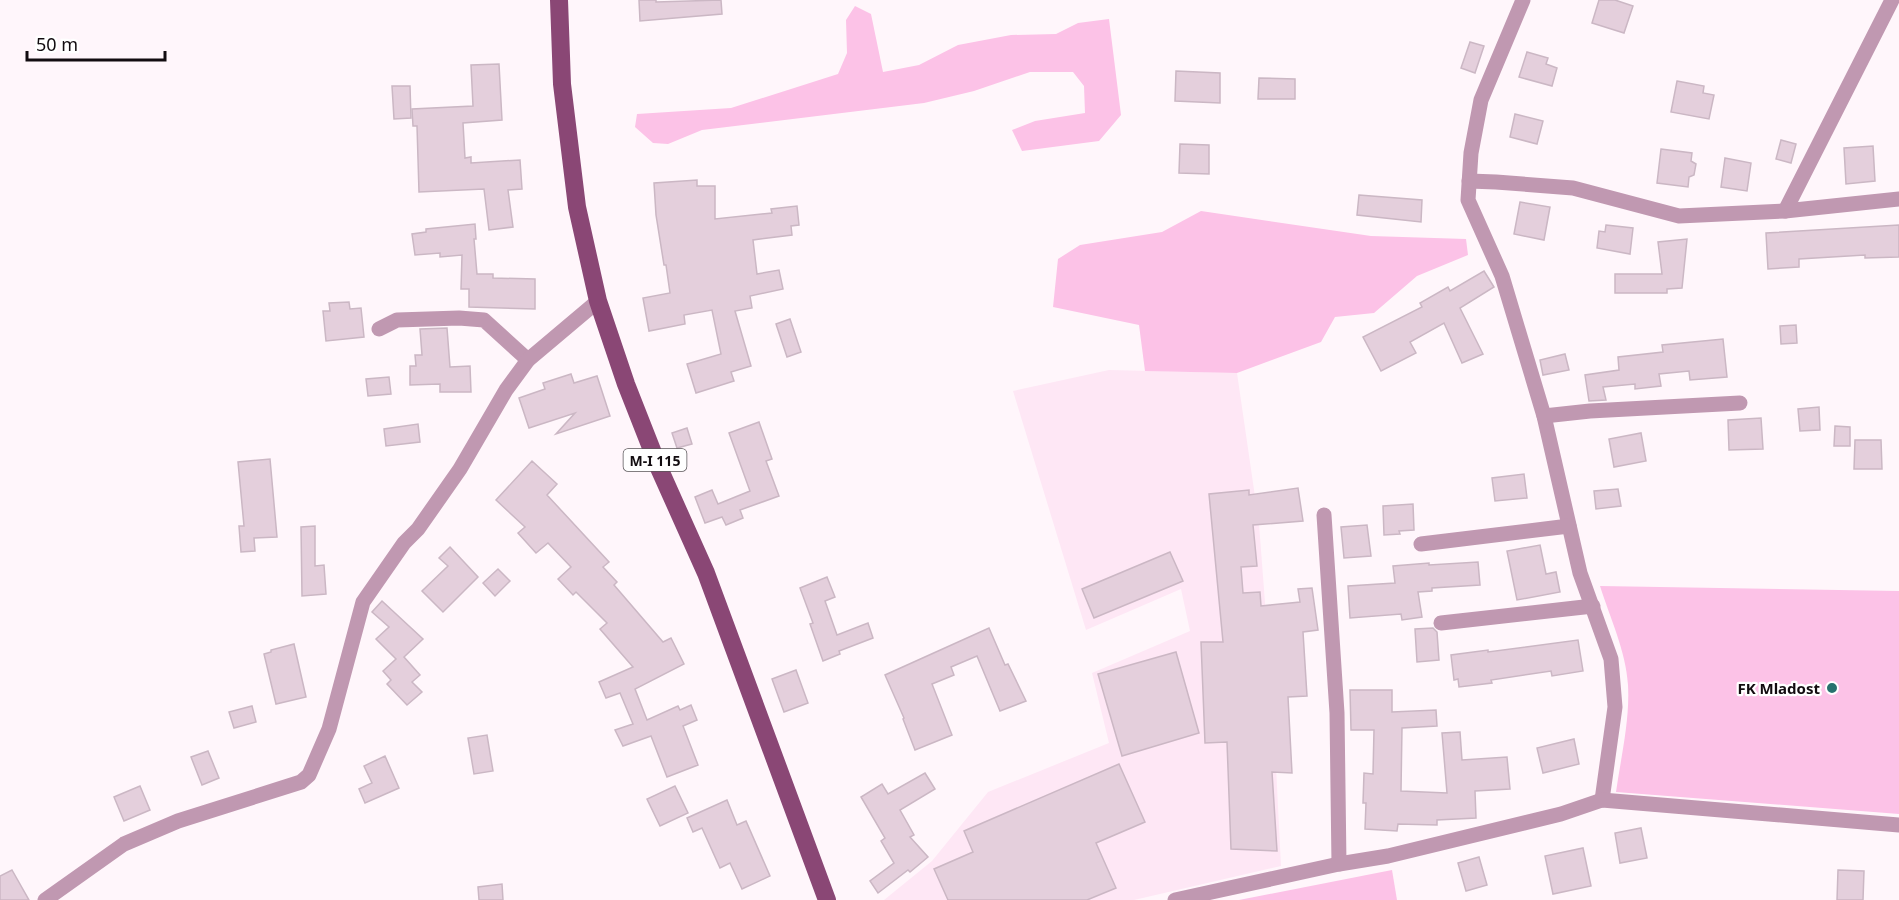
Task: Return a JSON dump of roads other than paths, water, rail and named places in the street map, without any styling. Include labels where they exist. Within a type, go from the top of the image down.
[{"type":"main road","name":"M-I 115","points":[[559,0],[562,84],[577,207],[598,301],[626,384],[659,468],[706,573],[827,900]]},
{"type":"street","points":[[1524,0],[1481,100],[1471,153],[1468,200],[1502,276],[1544,416],[1580,573],[1611,659],[1615,707],[1602,800]]},
{"type":"street","points":[[1785,212],[1892,0]]},
{"type":"street","points":[[1469,181],[1573,188],[1679,216],[1785,212],[1899,199]]},
{"type":"street","points":[[45,900],[124,844],[178,821],[301,782],[309,775],[328,729],[363,602],[460,469],[506,390],[528,360],[598,301]]},
{"type":"street","points":[[379,328],[397,320],[459,318],[484,320],[528,360]]},
{"type":"street","points":[[1544,416],[1590,411],[1740,403]]},
{"type":"street","points":[[1324,515],[1337,713],[1338,864]]},
{"type":"street","points":[[1421,544],[1569,526]]},
{"type":"street","points":[[1441,623],[1593,606]]},
{"type":"street","points":[[1175,900],[1423,848],[1561,814],[1602,800],[1899,825]]},
{"type":"place","name":"FK Mladost","points":[[1832,688]]}]
